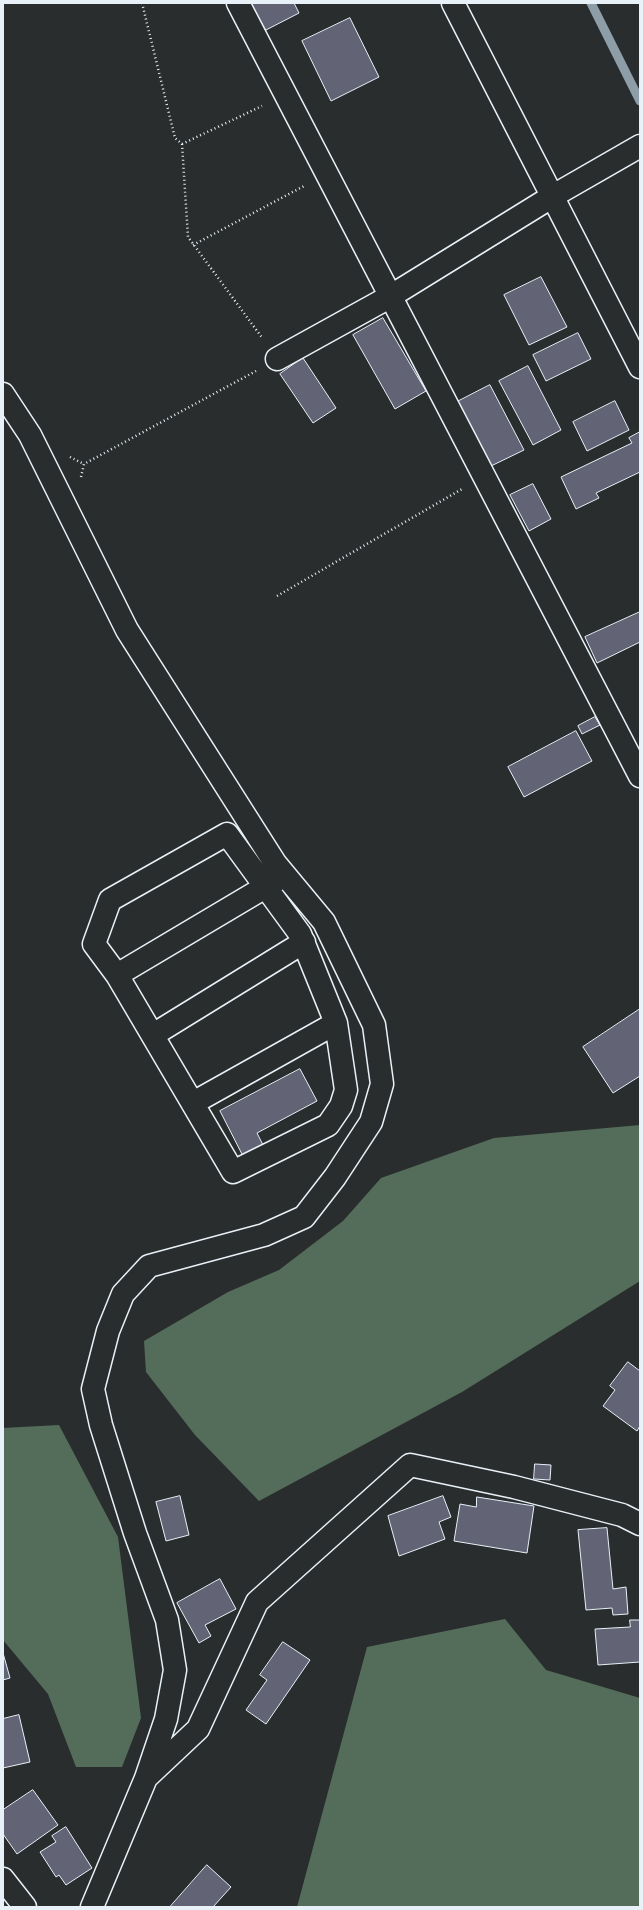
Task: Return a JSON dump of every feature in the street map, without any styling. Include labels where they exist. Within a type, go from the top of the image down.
[{"type":"street","points":[[238,3],[284,95],[391,296],[640,776]]},
{"type":"street","points":[[453,3],[640,366]]},
{"type":"street","points":[[277,359],[391,296],[553,196],[640,146]]},
{"type":"street","points":[[3,394],[30,436],[127,630],[218,776],[275,863],[324,922],[374,1025],[382,1084],[371,1122],[335,1177],[304,1217],[264,1235],[149,1266],[123,1294],[108,1330],[93,1389],[101,1425],[136,1534],[167,1620],[175,1670],[166,1719],[146,1778],[92,1907]]},
{"type":"street","points":[[227,834],[300,934],[304,942],[336,1023],[346,1090],[341,1106],[328,1125],[233,1172],[117,975],[94,944],[110,900],[227,834]]},
{"type":"street","points":[[117,975],[285,875]]},
{"type":"street","points":[[153,1035],[304,942]]},
{"type":"street","points":[[193,1103],[336,1023]]},
{"type":"street","points":[[146,1778],[198,1729],[257,1602],[410,1465],[514,1487],[622,1515],[640,1524]]},
{"type":"street","points":[[3,1879],[25,1907]]},
{"type":"path","points":[[84,464],[277,359],[188,237],[182,144],[176,138],[144,4]]},
{"type":"path","points":[[182,144],[284,95]]},
{"type":"path","points":[[193,245],[326,174]]},
{"type":"path","points":[[277,596],[484,476]]},
{"type":"green space","points":[[640,1125],[640,1281],[462,1392],[259,1501],[195,1435],[146,1372],[144,1341],[228,1292],[279,1270],[343,1221],[381,1178],[494,1138]]},
{"type":"green space","points":[[59,1425],[118,1537],[141,1718],[122,1767],[76,1767],[48,1694],[3,1640],[3,1428]]},
{"type":"green space","points":[[505,1619],[546,1670],[640,1698],[640,1907],[297,1907],[367,1647]]},
{"type":"building","points":[[251,3],[294,3],[299,13],[266,30]]},
{"type":"building","points":[[350,18],[379,77],[331,101],[302,41]]},
{"type":"building","points":[[541,277],[567,327],[529,345],[504,295]]},
{"type":"building","points":[[383,318],[426,391],[395,409],[353,335]]},
{"type":"building","points":[[578,333],[591,359],[546,381],[533,355]]},
{"type":"building","points":[[303,358],[336,408],[313,423],[280,374]]},
{"type":"building","points":[[528,366],[561,430],[533,445],[499,381]]},
{"type":"building","points":[[490,385],[524,450],[491,466],[457,402]]},
{"type":"building","points":[[615,401],[629,430],[587,451],[573,422]]},
{"type":"building","points":[[640,432],[640,472],[596,493],[599,498],[576,509],[561,477],[632,443],[629,438]]},
{"type":"building","points":[[533,484],[551,519],[529,531],[510,495]]},
{"type":"building","points":[[640,612],[640,642],[597,663],[585,637]]},
{"type":"building","points":[[595,717],[600,725],[582,734],[578,726]]},
{"type":"building","points":[[576,731],[592,761],[524,797],[508,767]]},
{"type":"building","points":[[640,1009],[640,1076],[613,1093],[583,1047]]},
{"type":"building","points":[[300,1069],[317,1101],[257,1133],[265,1149],[245,1160],[220,1111]]},
{"type":"building","points":[[628,1362],[640,1371],[640,1426],[637,1431],[603,1406],[615,1390],[610,1386]]},
{"type":"building","points":[[535,1464],[551,1465],[550,1480],[534,1479]]},
{"type":"building","points":[[180,1496],[189,1535],[166,1541],[156,1502]]},
{"type":"building","points":[[443,1496],[451,1517],[439,1522],[445,1539],[399,1556],[388,1516]]},
{"type":"building","points":[[477,1497],[534,1506],[527,1553],[454,1541],[460,1504],[476,1507]]},
{"type":"building","points":[[607,1528],[613,1589],[626,1587],[628,1614],[613,1615],[612,1608],[586,1610],[578,1530]]},
{"type":"building","points":[[220,1579],[236,1609],[205,1625],[211,1636],[199,1643],[177,1603]]},
{"type":"building","points":[[630,1620],[640,1620],[640,1662],[598,1665],[595,1629],[630,1627]]},
{"type":"building","points":[[283,1642],[310,1660],[266,1724],[246,1710],[267,1680],[260,1675]]},
{"type":"building","points":[[3,1653],[10,1678],[3,1680]]},
{"type":"building","points":[[19,1715],[30,1762],[3,1768],[3,1719]]},
{"type":"building","points":[[33,1790],[58,1825],[17,1854],[3,1834],[3,1810]]},
{"type":"building","points":[[66,1827],[92,1868],[66,1885],[59,1875],[56,1877],[40,1852],[56,1842],[52,1836]]},
{"type":"building","points":[[207,1865],[231,1887],[213,1907],[170,1907]]},
{"type":"waterway","points":[[591,3],[640,101]]}]
